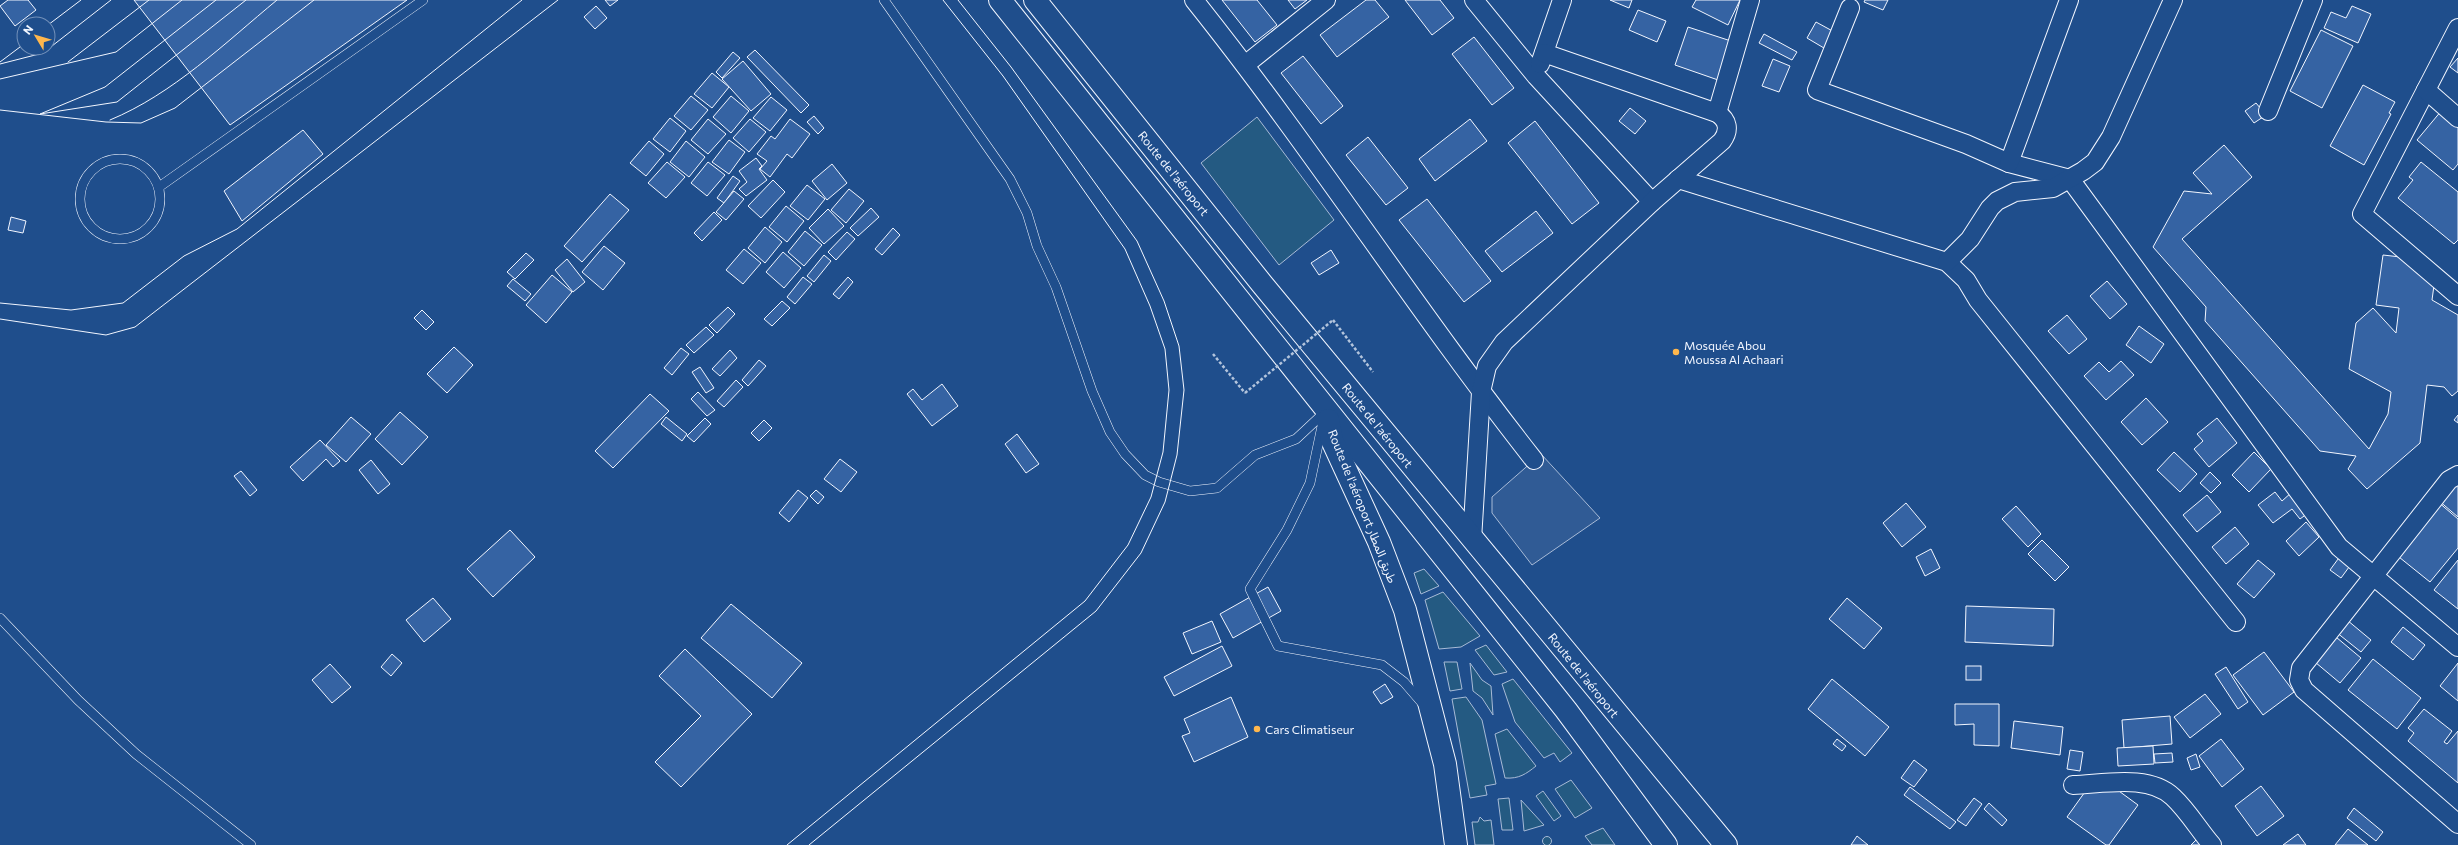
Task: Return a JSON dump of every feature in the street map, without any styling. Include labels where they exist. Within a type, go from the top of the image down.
[{"type":"highway","name":"Route de l'aéroport طريق المطار","points":[[1000,0],[1326,411],[1332,440],[1379,542],[1405,610],[1445,764],[1456,845]]},
{"type":"highway","name":"Route de l'aéroport","points":[[1035,0],[1262,284],[1472,540],[1726,845]]},
{"type":"highway","points":[[1326,411],[1566,710],[1666,845]]},
{"type":"highway","points":[[1673,783],[1717,845]]},
{"type":"street","points":[[1194,0],[1245,65],[1481,392],[1534,460]]},
{"type":"street","points":[[1245,65],[1326,0]]},
{"type":"street","points":[[1474,0],[1536,76],[1652,202]]},
{"type":"street","points":[[1536,76],[1562,0]]},
{"type":"street","points":[[1717,113],[1750,0]]},
{"type":"street","points":[[2009,163],[2069,0]]},
{"type":"street","points":[[1947,262],[1970,239],[1990,208],[1997,201],[2014,192],[2053,188],[2070,179],[2094,162],[2104,150],[2173,0]]},
{"type":"street","points":[[2268,111],[2313,0]]},
{"type":"street","points":[[1850,8],[1817,90],[1966,144],[2009,163],[2070,179],[2339,547],[2458,647]]},
{"type":"street","points":[[2458,28],[2362,214],[2458,296]]},
{"type":"street","points":[[1472,540],[1481,392],[1488,366],[1504,342],[1652,202],[1724,138],[1727,124],[1717,113],[1544,53]]},
{"type":"street","points":[[2426,90],[2458,118]]},
{"type":"street","points":[[1678,179],[1947,262],[1966,280],[1978,300],[2236,622]]},
{"type":"street","points":[[2458,475],[2449,480],[2301,668],[2300,684],[2304,690],[2458,824]]},
{"type":"street","points":[[2073,785],[2135,783],[2154,785],[2173,797],[2212,845]]},
{"type":"lane","points":[[159,187],[423,0]]},
{"type":"lane","points":[[884,0],[1010,179],[1027,213],[1037,246],[1056,287],[1092,391],[1110,432],[1125,454],[1145,475],[1159,482],[1190,491],[1217,488],[1255,455],[1296,439],[1326,411]]},
{"type":"lane","points":[[113,159],[127,159],[140,164],[151,172],[159,187],[160,206],[155,219],[146,230],[128,239],[114,239],[100,234],[89,225],[84,217],[80,204],[81,189],[86,176],[96,166],[113,159]]},
{"type":"lane","points":[[1326,411],[1310,483],[1287,530],[1250,589],[1278,646],[1382,665],[1404,682],[1433,715]]},
{"type":"lane","points":[[0,618],[78,700],[136,754],[251,845]]},
{"type":"path","points":[[1213,354],[1245,393],[1332,320],[1373,372]]},
{"type":"shaded area","points":[[1257,117],[1334,220],[1279,265],[1201,163]]},
{"type":"shaded area","points":[[1541,454],[1600,518],[1532,565],[1492,513],[1492,497]]},
{"type":"shaded area","points":[[1424,569],[1439,586],[1421,594],[1414,573]]},
{"type":"shaded area","points":[[1443,592],[1480,636],[1461,647],[1439,649],[1425,600]]},
{"type":"shaded area","points":[[1486,645],[1507,672],[1494,675],[1475,650]]},
{"type":"shaded area","points":[[1444,662],[1457,662],[1462,689],[1450,691]]},
{"type":"shaded area","points":[[1470,663],[1482,680],[1491,686],[1493,715],[1482,698],[1473,691]]},
{"type":"shaded area","points":[[1513,679],[1572,753],[1560,762],[1554,753],[1544,758],[1515,722],[1502,684]]},
{"type":"shaded area","points":[[1466,697],[1482,720],[1496,784],[1485,786],[1487,795],[1470,798],[1452,699]]},
{"type":"shaded area","points":[[1507,729],[1536,766],[1525,774],[1514,778],[1505,778],[1495,734]]},
{"type":"shaded area","points":[[1571,780],[1592,808],[1575,818],[1555,789]]},
{"type":"shaded area","points":[[1543,791],[1561,816],[1554,821],[1536,796]]},
{"type":"shaded area","points":[[1509,798],[1513,830],[1502,830],[1498,799]]},
{"type":"shaded area","points":[[1521,800],[1544,825],[1524,831]]},
{"type":"shaded area","points":[[1480,817],[1484,821],[1491,820],[1494,845],[1475,845],[1472,822],[1478,822]]},
{"type":"shaded area","points":[[1603,828],[1615,845],[1592,845],[1585,836]]},
{"type":"shaded area","points":[[1547,836],[1552,841],[1547,846],[1542,841]]},
{"type":"building","points":[[8,0],[28,0],[36,10],[28,16],[16,16],[15,26],[0,6]]},
{"type":"building","points":[[134,0],[407,0],[230,125]]},
{"type":"building","points":[[605,0],[618,0],[610,6]]},
{"type":"building","points":[[1222,0],[1257,0],[1277,25],[1255,42]]},
{"type":"building","points":[[1288,0],[1307,0],[1295,9]]},
{"type":"building","points":[[1366,0],[1375,0],[1389,17],[1337,57],[1320,35]]},
{"type":"building","points":[[1405,0],[1440,0],[1454,18],[1432,35]]},
{"type":"building","points":[[1610,0],[1632,0],[1629,8]]},
{"type":"building","points":[[1696,0],[1740,0],[1728,25],[1692,7]]},
{"type":"building","points":[[1865,0],[1888,0],[1883,10],[1864,2]]},
{"type":"building","points":[[596,6],[607,18],[595,29],[584,17]]},
{"type":"building","points":[[2352,6],[2371,14],[2358,43],[2324,28],[2331,12],[2346,18]]},
{"type":"building","points":[[1638,10],[1666,21],[1657,42],[1629,30]]},
{"type":"building","points":[[1816,22],[1838,34],[1829,51],[1807,38]]},
{"type":"building","points":[[1688,27],[1734,42],[1721,81],[1675,65]]},
{"type":"building","points":[[2321,30],[2353,46],[2322,108],[2290,91]]},
{"type":"building","points":[[1764,34],[1797,52],[1792,60],[1759,43]]},
{"type":"building","points":[[1474,37],[1514,88],[1492,105],[1452,54]]},
{"type":"building","points":[[755,50],[809,105],[801,113],[747,57]]},
{"type":"building","points":[[733,52],[740,58],[722,78],[716,72]]},
{"type":"building","points":[[1303,56],[1343,106],[1321,124],[1281,73]]},
{"type":"building","points":[[2458,58],[2458,73],[2450,67]]},
{"type":"building","points":[[1773,59],[1790,66],[1779,92],[1762,86]]},
{"type":"building","points":[[743,61],[771,94],[751,111],[722,79]]},
{"type":"building","points":[[712,73],[729,87],[712,108],[694,94]]},
{"type":"building","points":[[2363,85],[2395,102],[2389,113],[2391,114],[2364,165],[2330,146]]},
{"type":"building","points":[[691,96],[708,110],[691,130],[674,116]]},
{"type":"building","points":[[731,96],[749,111],[731,133],[713,117]]},
{"type":"building","points":[[771,97],[787,110],[770,131],[753,118]]},
{"type":"building","points":[[2256,103],[2266,115],[2254,123],[2245,111]]},
{"type":"building","points":[[1630,108],[1646,121],[1635,134],[1619,121]]},
{"type":"building","points":[[2442,110],[2458,123],[2458,164],[2453,170],[2417,140]]},
{"type":"building","points":[[814,116],[824,128],[818,134],[807,122]]},
{"type":"building","points":[[670,118],[686,131],[670,152],[653,139]]},
{"type":"building","points":[[708,119],[726,134],[708,154],[691,140]]},
{"type":"building","points":[[750,119],[766,132],[749,152],[733,138]]},
{"type":"building","points":[[790,119],[810,134],[792,158],[787,154],[770,177],[760,169],[767,161],[757,154],[771,136],[775,139]]},
{"type":"building","points":[[1470,119],[1487,141],[1435,181],[1419,159]]},
{"type":"building","points":[[1535,121],[1599,203],[1572,224],[1508,143]]},
{"type":"building","points":[[303,130],[323,154],[242,221],[224,191]]},
{"type":"building","points":[[1368,137],[1408,188],[1386,205],[1346,155]]},
{"type":"building","points":[[729,140],[745,152],[729,174],[712,162]]},
{"type":"building","points":[[649,141],[664,154],[646,176],[630,163]]},
{"type":"building","points":[[686,141],[705,157],[689,177],[670,162]]},
{"type":"building","points":[[2224,145],[2252,177],[2182,239],[2369,449],[2388,414],[2391,392],[2349,369],[2356,323],[2373,308],[2396,333],[2399,308],[2376,305],[2383,255],[2418,259],[2435,278],[2432,300],[2458,315],[2458,391],[2452,396],[2444,387],[2427,385],[2420,443],[2367,489],[2348,469],[2356,456],[2320,451],[2205,321],[2206,307],[2153,247],[2184,191],[2212,194],[2193,173]]},
{"type":"building","points":[[756,158],[762,166],[759,169],[767,180],[746,196],[739,189],[747,182],[739,171]]},
{"type":"building","points":[[667,162],[685,177],[666,198],[648,183]]},
{"type":"building","points":[[708,162],[725,175],[707,196],[691,183]]},
{"type":"building","points":[[2421,162],[2458,192],[2458,240],[2454,244],[2398,198],[2413,180],[2409,177]]},
{"type":"building","points":[[832,164],[847,183],[827,200],[812,181]]},
{"type":"building","points":[[733,176],[740,181],[724,203],[717,198]]},
{"type":"building","points":[[773,180],[785,192],[761,218],[748,206]]},
{"type":"building","points":[[807,185],[825,199],[808,220],[790,206]]},
{"type":"building","points":[[849,189],[864,201],[846,223],[831,210]]},
{"type":"building","points":[[734,191],[744,199],[726,220],[716,212]]},
{"type":"building","points":[[610,194],[629,210],[582,262],[564,246]]},
{"type":"building","points":[[1427,199],[1491,281],[1464,302],[1399,220]]},
{"type":"building","points":[[786,206],[804,221],[787,242],[769,227]]},
{"type":"building","points":[[871,208],[879,217],[858,236],[850,228]]},
{"type":"building","points":[[828,209],[844,226],[824,244],[809,228]]},
{"type":"building","points":[[1536,211],[1553,233],[1502,272],[1485,251]]},
{"type":"building","points":[[714,212],[722,220],[702,241],[694,233]]},
{"type":"building","points":[[11,217],[26,221],[23,233],[8,230]]},
{"type":"building","points":[[765,227],[782,242],[765,263],[748,248]]},
{"type":"building","points":[[893,228],[900,235],[882,255],[875,249]]},
{"type":"building","points":[[805,231],[822,245],[804,266],[788,252]]},
{"type":"building","points":[[847,232],[855,239],[836,260],[828,252]]},
{"type":"building","points":[[604,246],[625,263],[603,290],[582,272]]},
{"type":"building","points":[[744,249],[761,263],[743,284],[726,270]]},
{"type":"building","points":[[1331,250],[1339,263],[1319,275],[1311,263]]},
{"type":"building","points":[[783,252],[801,268],[784,288],[766,272]]},
{"type":"building","points":[[526,253],[534,260],[515,279],[507,272]]},
{"type":"building","points":[[824,255],[831,261],[814,282],[807,276]]},
{"type":"building","points":[[567,259],[585,282],[573,292],[555,270]]},
{"type":"building","points":[[552,275],[572,292],[546,323],[526,305]]},
{"type":"building","points":[[803,277],[812,284],[795,304],[787,297]]},
{"type":"building","points":[[848,277],[853,282],[839,299],[833,294]]},
{"type":"building","points":[[513,279],[531,294],[525,301],[507,286]]},
{"type":"building","points":[[2107,281],[2127,304],[2110,319],[2090,296]]},
{"type":"building","points":[[782,301],[790,308],[772,326],[764,319]]},
{"type":"building","points":[[728,307],[735,314],[717,333],[709,325]]},
{"type":"building","points":[[422,310],[434,322],[426,330],[414,318]]},
{"type":"building","points":[[2067,315],[2087,339],[2069,354],[2048,331]]},
{"type":"building","points":[[2139,326],[2164,344],[2151,363],[2126,345]]},
{"type":"building","points":[[706,327],[714,335],[694,353],[686,345]]},
{"type":"building","points":[[454,347],[473,365],[447,393],[427,374]]},
{"type":"building","points":[[681,348],[689,354],[672,375],[664,368]]},
{"type":"building","points":[[730,350],[737,358],[720,376],[712,369]]},
{"type":"building","points":[[759,360],[766,366],[748,386],[742,380]]},
{"type":"building","points":[[2121,361],[2134,375],[2106,400],[2084,376],[2099,362],[2109,372]]},
{"type":"building","points":[[700,367],[714,388],[706,393],[692,372]]},
{"type":"building","points":[[736,380],[743,387],[724,407],[717,401]]},
{"type":"building","points":[[942,384],[958,406],[932,426],[907,394],[913,389],[922,400]]},
{"type":"building","points":[[698,392],[715,410],[707,416],[691,399]]},
{"type":"building","points":[[650,394],[669,411],[613,468],[595,451]]},
{"type":"building","points":[[2146,398],[2168,422],[2142,445],[2121,422]]},
{"type":"building","points":[[400,412],[428,437],[402,465],[375,439]]},
{"type":"building","points":[[2458,415],[2458,423],[2454,420]]},
{"type":"building","points":[[351,417],[371,434],[346,462],[326,445]]},
{"type":"building","points":[[666,417],[687,434],[682,441],[661,424]]},
{"type":"building","points":[[705,418],[711,424],[694,442],[687,436]]},
{"type":"building","points":[[2217,418],[2237,443],[2209,467],[2194,449],[2203,441],[2197,434]]},
{"type":"building","points":[[764,420],[772,428],[759,441],[751,433]]},
{"type":"building","points":[[1017,434],[1039,464],[1026,473],[1005,444]]},
{"type":"building","points":[[320,440],[340,461],[333,467],[326,459],[303,481],[290,467]]},
{"type":"building","points":[[2174,452],[2197,474],[2180,492],[2157,470]]},
{"type":"building","points":[[2254,452],[2271,469],[2249,492],[2232,475]]},
{"type":"building","points":[[840,459],[857,472],[841,492],[824,479]]},
{"type":"building","points":[[371,460],[390,484],[378,494],[359,470]]},
{"type":"building","points":[[241,471],[257,490],[250,496],[234,476]]},
{"type":"building","points":[[2210,472],[2221,483],[2211,493],[2200,483]]},
{"type":"building","points":[[2458,477],[2458,517],[2438,500]]},
{"type":"building","points":[[798,490],[808,498],[789,522],[779,513]]},
{"type":"building","points":[[816,490],[824,497],[818,504],[810,496]]},
{"type":"building","points":[[2275,492],[2282,501],[2292,492],[2308,513],[2300,519],[2292,509],[2273,523],[2258,505]]},
{"type":"building","points":[[2207,495],[2221,512],[2197,532],[2183,515]]},
{"type":"building","points":[[2437,501],[2458,519],[2458,548],[2430,582],[2394,553]]},
{"type":"building","points":[[1906,503],[1926,527],[1902,547],[1883,523]]},
{"type":"building","points":[[2016,506],[2041,534],[2028,547],[2002,519]]},
{"type":"building","points":[[2306,522],[2319,537],[2299,556],[2286,541]]},
{"type":"building","points":[[2235,527],[2249,544],[2226,564],[2212,547]]},
{"type":"building","points":[[510,530],[535,557],[493,597],[467,569]]},
{"type":"building","points":[[2042,540],[2069,567],[2055,581],[2028,554]]},
{"type":"building","points":[[1931,549],[1940,568],[1925,576],[1916,557]]},
{"type":"building","points":[[2341,555],[2352,563],[2341,578],[2330,570]]},
{"type":"building","points":[[2258,560],[2275,574],[2254,598],[2237,584]]},
{"type":"building","points":[[2458,560],[2458,609],[2434,590]]},
{"type":"building","points":[[1268,587],[1281,611],[1233,638],[1220,614]]},
{"type":"building","points":[[433,598],[451,619],[424,642],[406,620]]},
{"type":"building","points":[[1847,598],[1882,628],[1864,649],[1829,619]]},
{"type":"building","points":[[731,604],[802,663],[772,698],[701,638]]},
{"type":"building","points":[[1966,606],[2054,609],[2053,646],[1965,642]]},
{"type":"building","points":[[2341,615],[2371,640],[2361,652],[2331,628]]},
{"type":"building","points":[[1212,621],[1221,642],[1192,654],[1183,633]]},
{"type":"building","points":[[2403,627],[2425,645],[2413,660],[2391,642]]},
{"type":"building","points":[[2330,632],[2361,658],[2340,683],[2309,657]]},
{"type":"building","points":[[1222,646],[1232,666],[1174,696],[1164,677]]},
{"type":"building","points":[[685,649],[752,714],[681,787],[655,762],[701,716],[659,676]]},
{"type":"building","points":[[2264,652],[2294,692],[2263,715],[2233,675]]},
{"type":"building","points":[[392,654],[402,663],[391,676],[381,667]]},
{"type":"building","points":[[2373,659],[2421,698],[2397,729],[2348,690]]},
{"type":"building","points":[[2458,663],[2458,701],[2440,686]]},
{"type":"building","points":[[330,664],[351,687],[332,703],[312,680]]},
{"type":"building","points":[[1966,666],[1981,666],[1981,680],[1966,680]]},
{"type":"building","points":[[2226,667],[2248,702],[2238,709],[2215,674]]},
{"type":"building","points":[[1832,679],[1889,727],[1865,756],[1808,709]]},
{"type":"building","points":[[1385,684],[1393,697],[1381,704],[1373,692]]},
{"type":"building","points":[[2205,694],[2221,714],[2190,738],[2174,717]]},
{"type":"building","points":[[1231,697],[1248,737],[1194,762],[1182,736],[1190,733],[1184,719]]},
{"type":"building","points":[[1955,704],[1999,704],[1999,746],[1974,745],[1974,724],[1955,725]]},
{"type":"building","points":[[2424,709],[2452,731],[2444,742],[2447,744],[2458,731],[2458,783],[2408,741],[2414,733],[2408,728]]},
{"type":"building","points":[[2170,716],[2172,744],[2124,748],[2122,720]]},
{"type":"building","points":[[2014,721],[2063,727],[2060,755],[2011,748]]},
{"type":"building","points":[[1837,739],[1846,746],[1842,751],[1833,744]]},
{"type":"building","points":[[2221,739],[2244,769],[2222,787],[2199,756]]},
{"type":"building","points":[[2153,746],[2154,764],[2118,766],[2117,748]]},
{"type":"building","points":[[2070,750],[2083,752],[2080,771],[2067,769]]},
{"type":"building","points":[[2172,753],[2173,762],[2155,763],[2154,754]]},
{"type":"building","points":[[2196,754],[2200,767],[2191,770],[2187,758]]},
{"type":"building","points":[[1914,760],[1927,770],[1914,787],[1901,778]]},
{"type":"building","points":[[2097,775],[2138,805],[2109,845],[2106,845],[2067,817]]},
{"type":"building","points":[[2261,786],[2284,816],[2257,836],[2235,806]]},
{"type":"building","points":[[1910,787],[1956,822],[1950,829],[1904,795]]},
{"type":"building","points":[[1974,798],[1982,804],[1966,826],[1957,820]]},
{"type":"building","points":[[1989,803],[2007,820],[2002,826],[1984,809]]},
{"type":"building","points":[[2354,808],[2383,832],[2376,841],[2347,818]]},
{"type":"building","points":[[2348,829],[2368,845],[2335,845]]},
{"type":"building","points":[[2298,834],[2306,845],[2283,845]]},
{"type":"building","points":[[1857,836],[1868,845],[1851,845]]},
{"type":"building","points":[[2196,840],[2202,845],[2191,845]]},
{"type":"tram line","points":[[56,19],[81,0]]},
{"type":"tram line","points":[[0,64],[43,53],[111,0]]},
{"type":"tram line","points":[[68,62],[149,0]]},
{"type":"tram line","points":[[0,79],[116,52],[182,0]]},
{"type":"tram line","points":[[216,0],[105,87],[40,114],[117,102],[246,0]]},
{"type":"tram line","points":[[110,120],[133,109],[177,82],[218,50],[277,0]]},
{"type":"tram line","points":[[0,110],[106,122],[141,123],[175,108],[314,0]]},
{"type":"tram line","points":[[0,303],[71,310],[123,303],[184,256],[237,229],[522,0]]},
{"type":"tram line","points":[[0,319],[106,335],[135,327],[558,0]]},
{"type":"tram line","points":[[787,845],[1085,601],[1128,545],[1151,497],[1163,452],[1169,390],[1165,349],[1150,306],[1125,249],[1003,76],[943,0]]},
{"type":"tram line","points":[[809,845],[1096,611],[1141,553],[1165,502],[1177,455],[1184,390],[1179,346],[1164,301],[1137,241],[1011,67],[958,0]]},
{"type":"tram line","points":[[0,62],[16,50]]},
{"type":"place","name":"Mosquée Abou Moussa Al Achaari","points":[[1676,352]]},
{"type":"place","name":"Cars Climatiseur","points":[[1257,729]]}]
